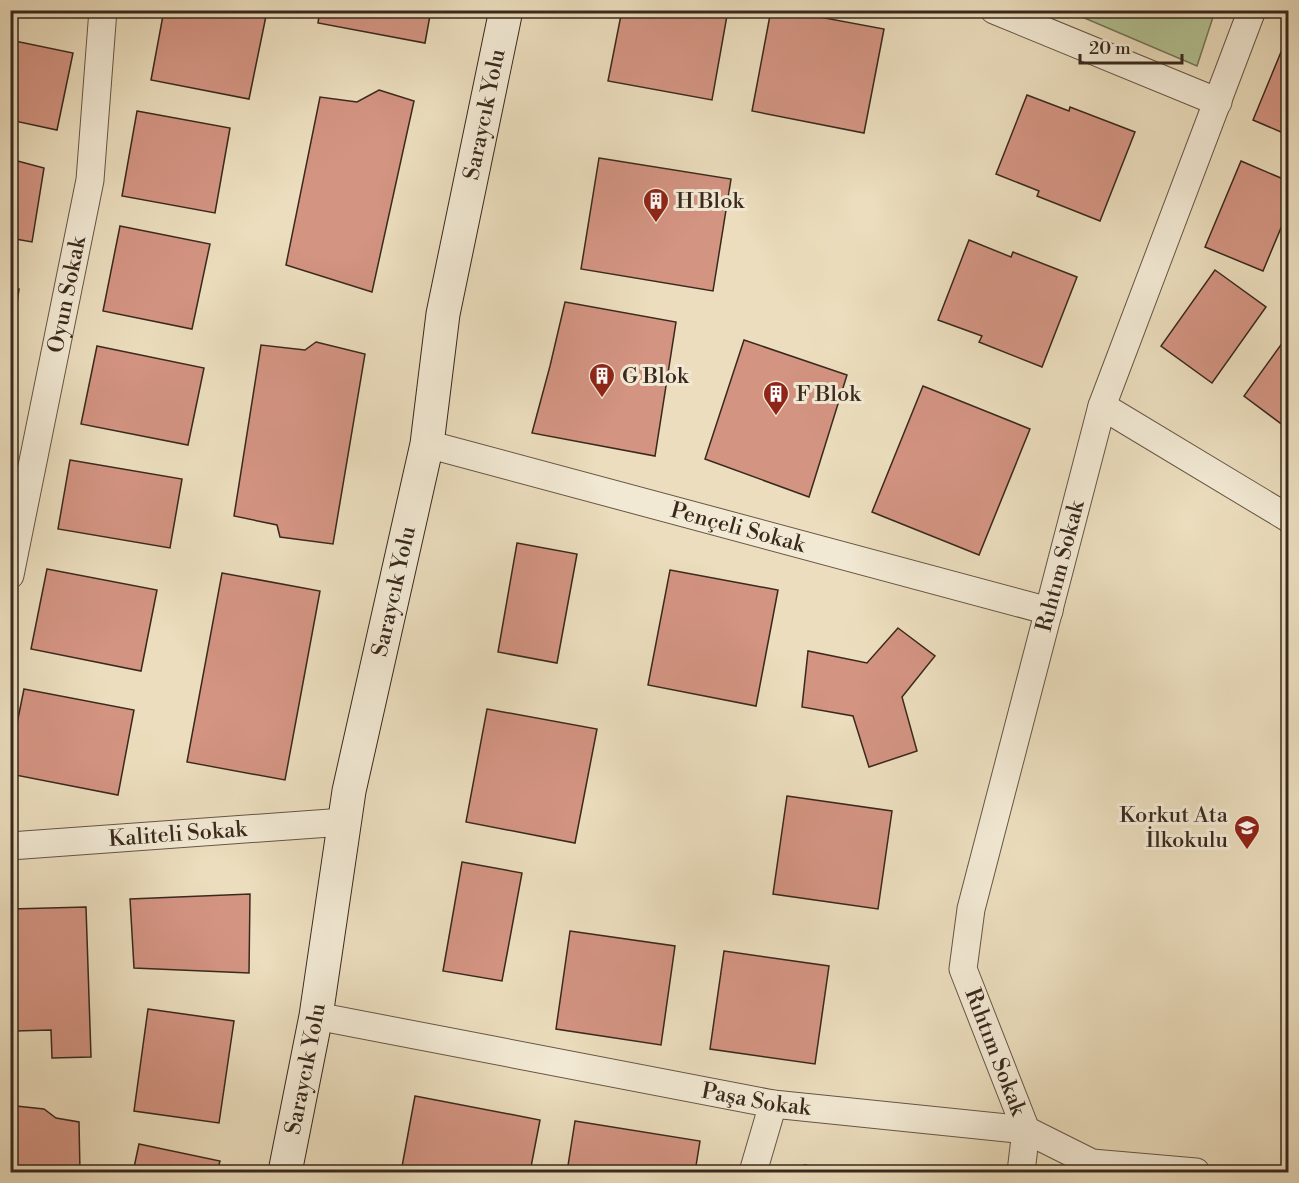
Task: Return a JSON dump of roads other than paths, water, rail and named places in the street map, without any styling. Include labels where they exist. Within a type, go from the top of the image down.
[{"type":"main road","name":"Saraycık Yolu","points":[[285,1173],[316,1016],[349,791],[427,444],[443,314],[506,10]]},
{"type":"street","name":"Oyun Sokak","points":[[10,575],[90,180],[103,10]]},
{"type":"street","points":[[993,10],[1218,102]]},
{"type":"street","name":"Rıhtım Sokak","points":[[1026,1130],[963,969],[971,909],[1102,406],[1252,10]]},
{"type":"street","points":[[1102,406],[1288,518]]},
{"type":"street","name":"Pençeli Sokak","points":[[427,444],[1049,611]]},
{"type":"street","name":"Kaliteli Sokak","points":[[10,846],[344,822]]},
{"type":"street","name":"Paşa Sokak","points":[[316,1016],[772,1104],[1026,1130],[1092,1168],[1196,1173]]},
{"type":"street","points":[[753,1173],[772,1104]]},
{"type":"street","points":[[1021,1173],[1026,1130]]},
{"type":"place","name":"H Blok","points":[[656,224]]},
{"type":"place","name":"G Blok","points":[[602,399]]},
{"type":"place","name":"F Blok","points":[[776,417]]},
{"type":"place","name":"Korkut Ata İlkokulu","points":[[1247,851]]}]
